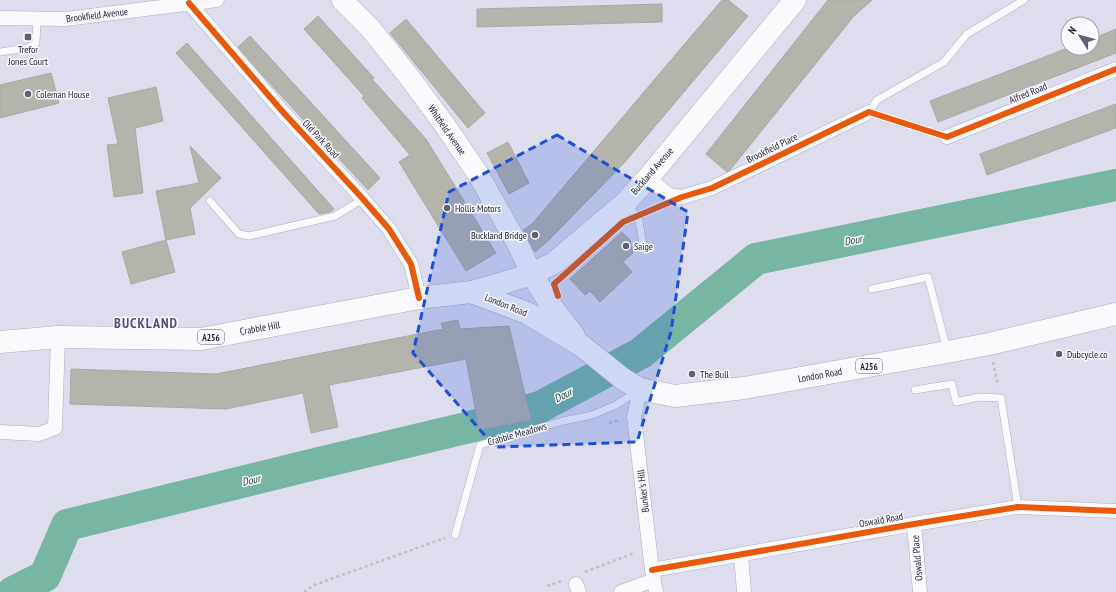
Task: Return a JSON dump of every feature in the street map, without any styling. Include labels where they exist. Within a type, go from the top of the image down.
[{"type":"main road","name":"Buckland Avenue","points":[[471,292],[532,274],[554,263],[624,204],[648,178],[795,0]]},
{"type":"main road","name":"London Road","points":[[532,274],[551,306],[582,346]]},
{"type":"main road","name":"London Road","points":[[471,292],[527,313],[582,346],[631,384],[675,396],[744,388],[947,352],[1116,314]]},
{"type":"main road","name":"Crabble Hill","points":[[0,342],[58,337],[201,339],[419,298],[471,292]]},
{"type":"street","name":"Brookfield Avenue","points":[[0,18],[66,19],[217,0]]},
{"type":"street","name":"Whitfield Avenue","points":[[342,0],[370,28],[444,124],[478,174],[518,245],[532,274]]},
{"type":"street","name":"Old Park Road","points":[[189,3],[282,111],[363,199],[388,229],[411,264],[419,298]]},
{"type":"street","name":"Alfred Road","points":[[947,137],[1116,69]]},
{"type":"street","name":"Brookfield Place","points":[[648,178],[669,195],[682,197],[712,188],[868,112]]},
{"type":"street","points":[[0,432],[38,434],[55,428],[58,337]]},
{"type":"street","name":"Bunker's Hill","points":[[631,384],[654,581]]},
{"type":"street","name":"Oswald Road","points":[[621,592],[741,555],[914,524],[1018,507],[1116,511]]},
{"type":"street","name":"Oswald Place","points":[[914,524],[920,592]]},
{"type":"street","points":[[741,555],[744,592]]},
{"type":"lane","name":"Brookfield Place","points":[[868,112],[877,100],[944,62],[967,34],[1024,0]]},
{"type":"lane","points":[[0,52],[27,48],[36,42],[37,19]]},
{"type":"lane","points":[[210,201],[239,234],[249,236],[335,216],[363,199]]},
{"type":"lane","points":[[624,204],[638,216],[643,244]]},
{"type":"lane","points":[[872,289],[928,277],[947,352]]},
{"type":"lane","name":"Crabble Meadows","points":[[455,535],[480,445],[563,421],[592,415],[616,405],[631,384]]},
{"type":"lane","points":[[915,390],[952,384],[956,402],[979,397],[1000,398],[1018,507]]},
{"type":"path","points":[[988,344],[1000,398]]},
{"type":"path","points":[[304,592],[314,585],[455,535]]},
{"type":"path","points":[[548,586],[575,582],[649,547]]},
{"type":"highlighted area","points":[[557,135],[688,212],[671,332],[637,442],[495,447],[413,353],[449,192]]},
{"type":"building","points":[[722,0],[728,0],[748,16],[624,163],[550,239],[535,252],[523,230],[532,224]]},
{"type":"building","points":[[828,0],[872,0],[854,16],[727,172],[706,154]]},
{"type":"building","points":[[662,4],[662,22],[477,27],[477,9]]},
{"type":"building","points":[[318,16],[426,139],[496,253],[466,271],[399,162],[410,155],[362,98],[364,96],[304,29]]},
{"type":"building","points":[[406,19],[485,113],[468,128],[390,33]]},
{"type":"building","points":[[1116,29],[1116,53],[938,122],[930,101],[1060,51],[1060,56],[1100,56],[1100,36]]},
{"type":"building","points":[[250,36],[380,178],[368,190],[238,47]]},
{"type":"building","points":[[187,43],[334,209],[330,212],[319,214],[176,53]]},
{"type":"building","name":"Coleman House","points":[[51,73],[59,103],[0,118],[0,85]]},
{"type":"building","points":[[156,87],[163,121],[135,128],[143,193],[114,197],[107,145],[118,144],[108,98]]},
{"type":"building","points":[[1116,104],[1116,128],[987,175],[980,154]]},
{"type":"building","points":[[508,142],[529,183],[509,194],[487,153]]},
{"type":"building","points":[[190,146],[221,178],[190,208],[195,234],[166,240],[156,191],[199,183]]},
{"type":"building","points":[[622,232],[630,240],[633,253],[623,262],[632,272],[600,302],[590,291],[585,295],[570,279]]},
{"type":"building","points":[[166,240],[175,272],[131,284],[122,252]]},
{"type":"building","points":[[458,320],[460,329],[509,326],[531,420],[479,430],[466,359],[329,385],[338,427],[311,433],[303,393],[226,409],[70,404],[71,369],[216,374],[443,329],[441,323]]},
{"type":"waterway","name":"Dour","points":[[13,592],[45,576],[67,525],[470,427],[540,407],[641,353],[756,259],[1116,185]]},
{"type":"cycle path","points":[[189,3],[282,111],[389,229],[411,264],[419,298]]},
{"type":"cycle path","points":[[558,296],[554,284],[623,222],[682,197],[712,188],[869,112],[947,137],[1116,69]]},
{"type":"cycle path","points":[[652,570],[1018,507],[1116,511]]},
{"type":"place","name":"Trefor Jones Court","points":[[28,37]]},
{"type":"place","name":"Coleman House","points":[[28,94]]},
{"type":"place","name":"Hollis Motors","points":[[447,208]]},
{"type":"place","name":"Buckland Bridge","points":[[535,235]]},
{"type":"place","name":"Saige","points":[[626,246]]},
{"type":"place","name":"Dubcycle.co","points":[[1059,354]]},
{"type":"place","name":"The Bull","points":[[692,374]]},
{"type":"district","name":"BUCKLAND","points":[[146,323]]}]
